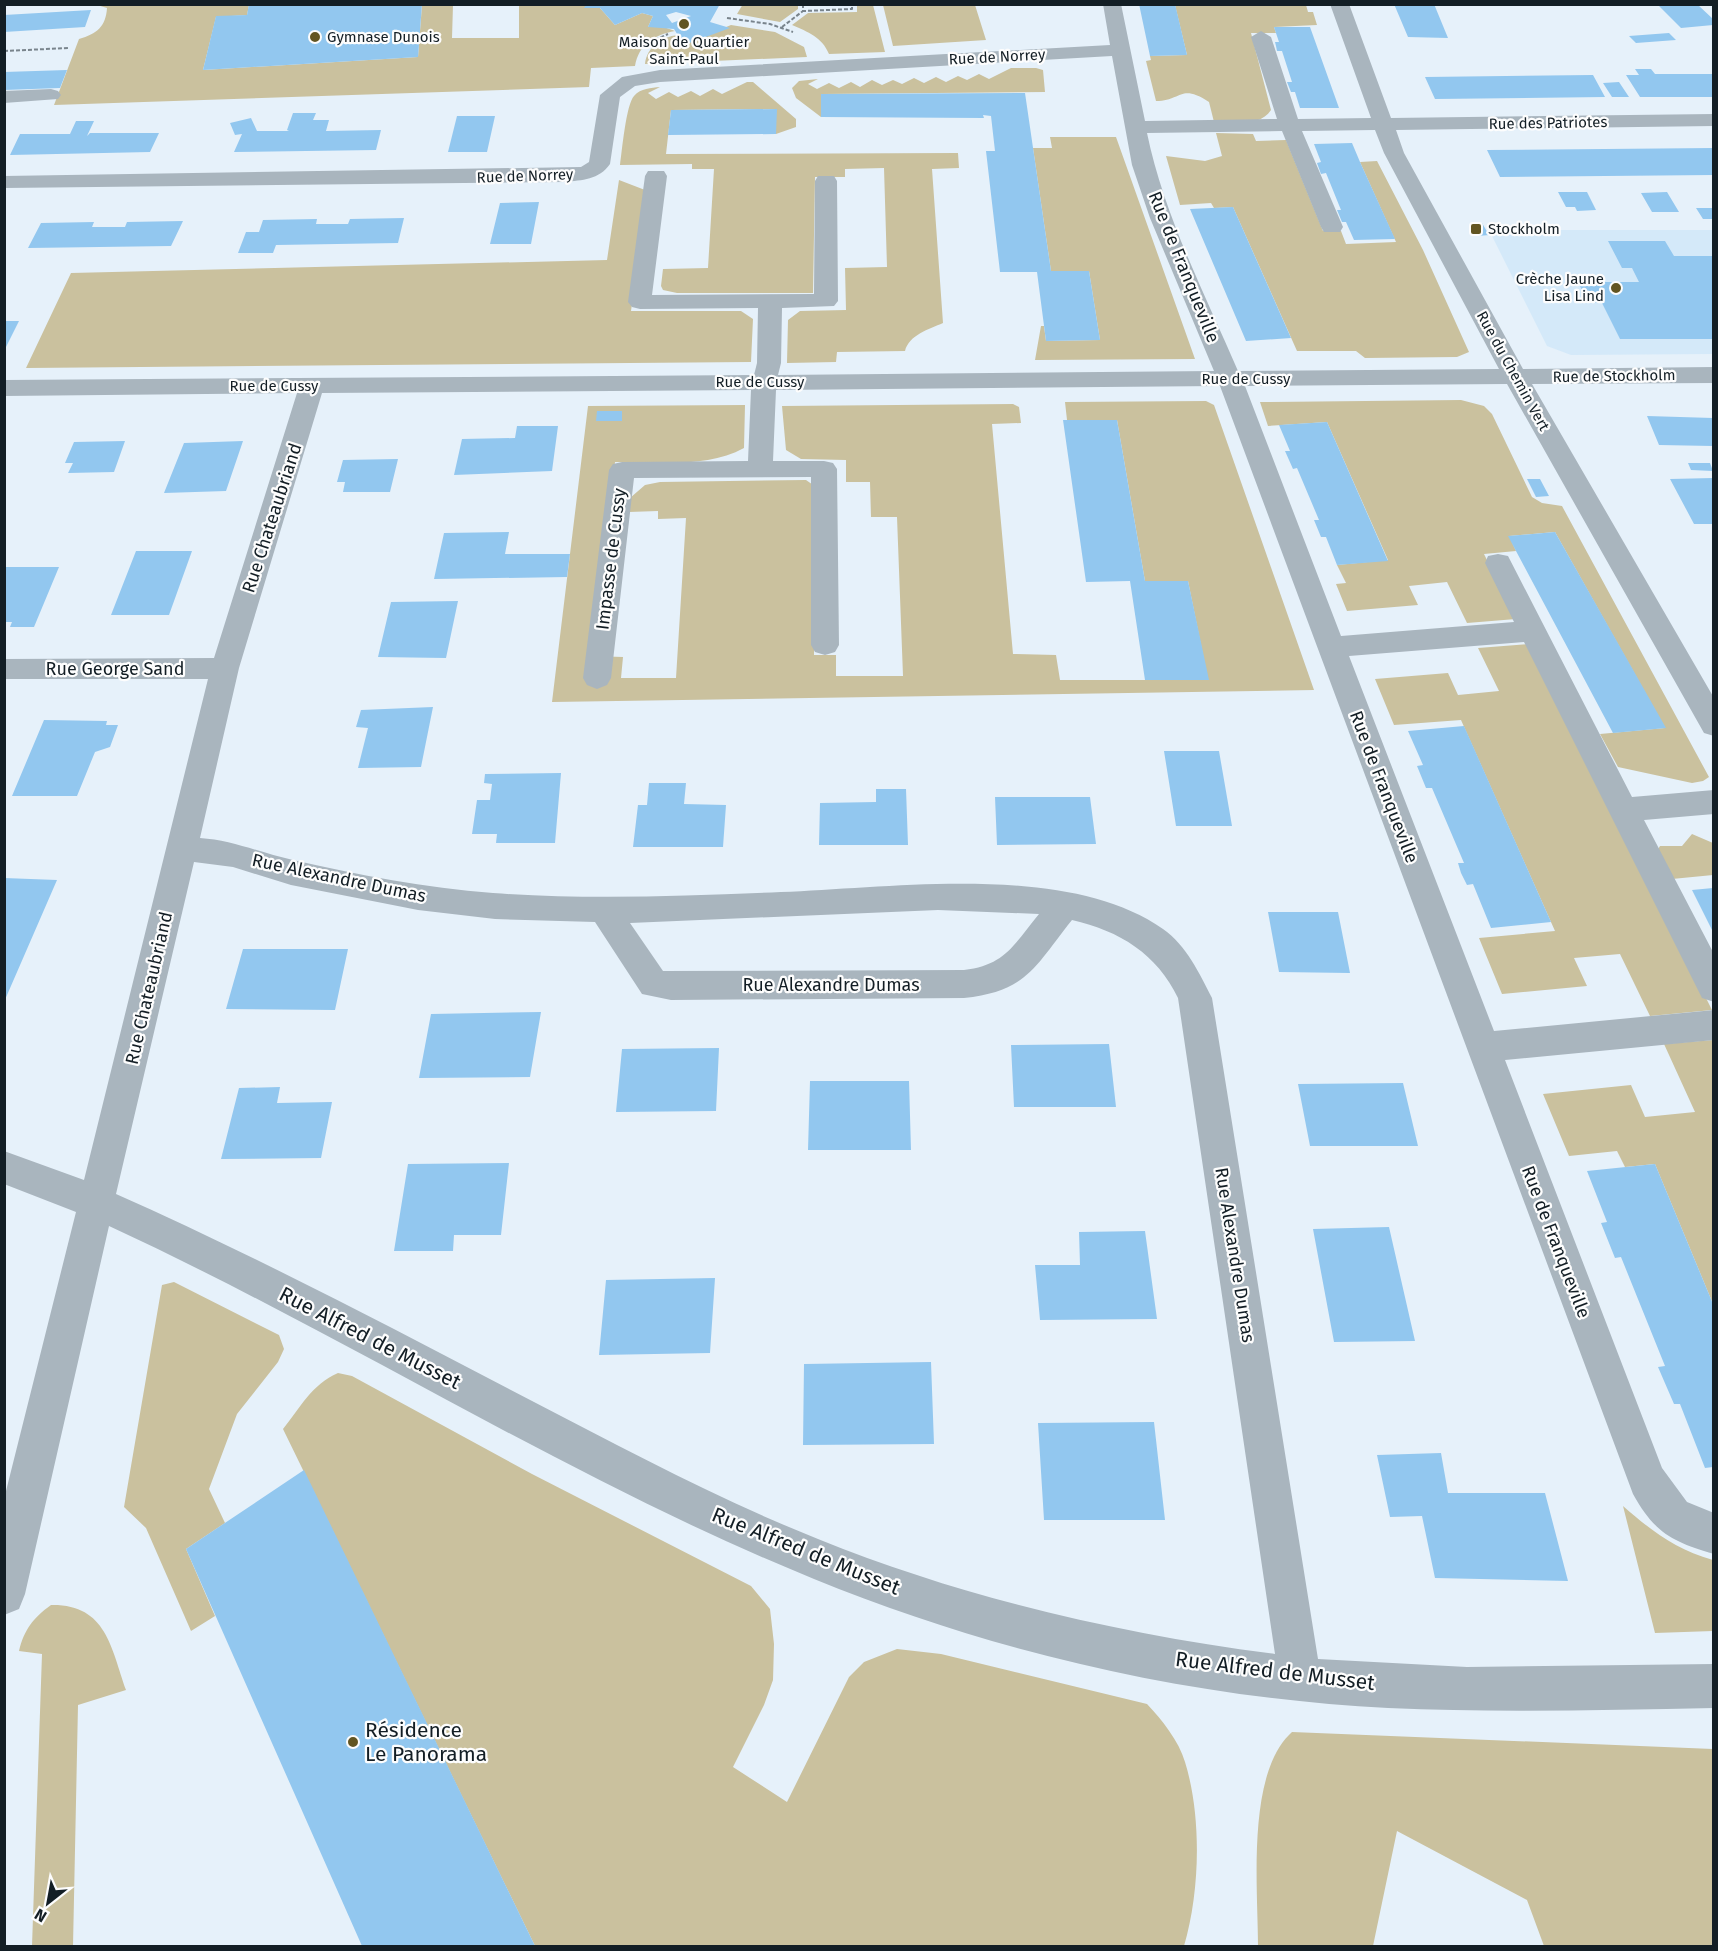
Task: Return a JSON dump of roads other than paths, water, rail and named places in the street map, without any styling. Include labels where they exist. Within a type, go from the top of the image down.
[{"type":"street","name":"Rue de Franqueville","points":[[1112,4],[1143,165],[1161,218],[1230,379],[1647,1480],[1664,1510],[1689,1527],[1713,1534]]},
{"type":"street","name":"Rue du Chemin Vert","points":[[1339,4],[1382,125],[1423,209],[1515,377],[1713,725]]},
{"type":"street","points":[[1261,37],[1290,127],[1332,226]]},
{"type":"street","name":"Rue de Norrey","points":[[4,182],[565,176],[587,173],[599,164],[610,95],[629,81],[660,76],[1121,50]]},
{"type":"street","points":[[4,97],[51,95]]},
{"type":"street","name":"Rue des Patriotes","points":[[1136,127],[1290,127],[1713,120]]},
{"type":"street","points":[[656,176],[640,302],[825,301],[826,181]]},
{"type":"street","points":[[760,469],[764,382],[769,363],[770,302]]},
{"type":"street","name":"Rue de Stockholm","points":[[1515,377],[1713,375]]},
{"type":"street","name":"Rue de Cussy","points":[[4,388],[1515,377]]},
{"type":"street","name":"Rue Chateaubriand","points":[[4,1594],[20,1519],[98,1204],[225,668],[312,386]]},
{"type":"street","name":"Impasse de Cussy","points":[[597,678],[622,470],[824,469],[825,645]]},
{"type":"street","points":[[1498,563],[1713,987]]},
{"type":"street","points":[[1331,647],[1532,631]]},
{"type":"street","name":"Rue George Sand","points":[[4,669],[225,668]]},
{"type":"street","points":[[1624,810],[1713,802]]},
{"type":"street","name":"Rue Alexandre Dumas","points":[[182,849],[224,853],[288,871],[389,892],[493,906],[604,909],[705,908],[1003,896],[1065,906],[1108,917],[1160,944],[1179,964],[1195,998],[1291,1611],[1299,1678]]},
{"type":"street","name":"Rue Alexandre Dumas","points":[[604,909],[645,974],[654,984],[671,986],[964,984],[992,981],[1012,969],[1065,906]]},
{"type":"street","points":[[1482,1047],[1713,1025]]},
{"type":"street","name":"Rue Alfred de Musset","points":[[4,1167],[44,1180],[152,1228],[398,1351],[728,1521],[845,1572],[1048,1634],[1161,1657],[1299,1678],[1384,1686],[1534,1690],[1713,1686]]},
{"type":"place","name":"Maison de Quartier Saint-Paul","points":[[684,24]]},
{"type":"place","name":"Gymnase Dunois","points":[[315,37]]},
{"type":"place","name":"Stockholm","points":[[1476,229]]},
{"type":"place","name":"Crèche Jaune Lisa Lind","points":[[1616,288]]},
{"type":"place","name":"Résidence Le Panorama","points":[[353,1742]]}]
